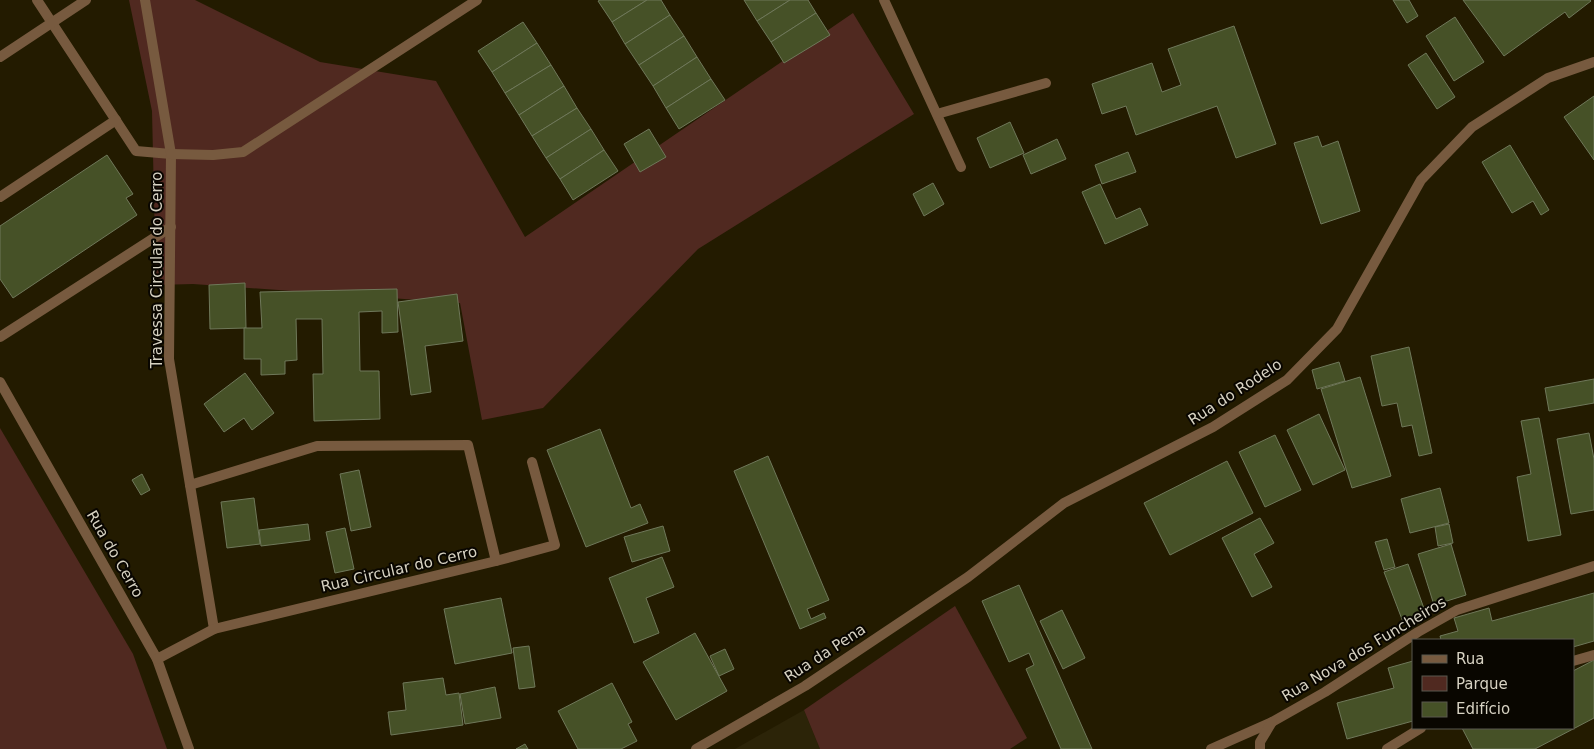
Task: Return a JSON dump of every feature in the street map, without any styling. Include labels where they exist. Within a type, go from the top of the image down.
[{"type":"street","points":[[36,0],[136,151],[213,155],[242,152],[477,0]]},
{"type":"street","points":[[0,57],[86,0]]},
{"type":"street","name":"Travessa Circular do Cerro","points":[[145,0],[171,154],[170,359],[214,629]]},
{"type":"street","points":[[884,0],[961,167]]},
{"type":"street","name":"Rua do Rodelo","points":[[968,577],[1064,503],[1214,427],[1287,380],[1337,329],[1421,180],[1472,127],[1548,78],[1594,62]]},
{"type":"street","points":[[937,114],[1046,83]]},
{"type":"street","points":[[0,197],[116,120]]},
{"type":"street","points":[[0,337],[171,227]]},
{"type":"street","name":"Rua do Cerro","points":[[0,382],[157,659],[189,749]]},
{"type":"street","name":"Rua Circular do Cerro","points":[[157,659],[214,629],[496,561],[468,445],[316,446],[190,485]]},
{"type":"street","points":[[496,561],[555,545],[532,462]]},
{"type":"street","name":"Rua Nova dos Funcheiros","points":[[1211,749],[1272,722],[1325,692],[1418,632],[1457,610],[1594,566]]},
{"type":"street","name":"Rua da Pena","points":[[696,749],[805,686],[968,577]]},
{"type":"street","points":[[1574,661],[1594,655]]},
{"type":"street","points":[[1260,749],[1260,742],[1272,722]]},
{"type":"street","points":[[1387,749],[1418,729]]},
{"type":"shaded area","points":[[804,710],[820,749],[735,749]]},
{"type":"green space","points":[[129,0],[195,0],[320,62],[436,81],[525,237],[853,13],[914,114],[698,249],[543,408],[482,420],[460,303],[193,284],[156,285],[152,111]]},
{"type":"green space","points":[[0,428],[133,654],[167,749],[0,749]]},
{"type":"green space","points":[[955,606],[1027,738],[1010,749],[820,749],[804,710]]},
{"type":"building","points":[[647,0],[612,22],[598,1]]},
{"type":"building","points":[[647,0],[661,0],[670,15],[625,44],[612,22]]},
{"type":"building","points":[[744,0],[790,0],[757,21]]},
{"type":"building","points":[[790,0],[808,0],[816,13],[771,42],[757,21]]},
{"type":"building","points":[[1393,0],[1409,0],[1418,16],[1407,23]]},
{"type":"building","points":[[1463,0],[1591,1],[1569,18],[1565,12],[1504,56]]},
{"type":"building","points":[[816,13],[830,35],[784,63],[771,42]]},
{"type":"building","points":[[670,15],[684,36],[639,65],[625,44]]},
{"type":"building","points":[[1455,17],[1484,62],[1454,81],[1426,36]]},
{"type":"building","points":[[523,22],[537,43],[492,72],[478,51]]},
{"type":"building","points":[[1234,26],[1276,144],[1236,158],[1217,106],[1136,135],[1126,106],[1102,114],[1092,84],[1152,63],[1162,92],[1181,85],[1168,49]]},
{"type":"building","points":[[684,36],[697,57],[653,86],[639,65]]},
{"type":"building","points":[[537,43],[551,65],[505,93],[492,72]]},
{"type":"building","points":[[1426,53],[1455,97],[1437,109],[1408,65]]},
{"type":"building","points":[[697,57],[711,79],[666,108],[653,86]]},
{"type":"building","points":[[551,65],[564,86],[519,115],[505,93]]},
{"type":"building","points":[[711,79],[725,100],[679,129],[666,108]]},
{"type":"building","points":[[564,86],[577,108],[532,136],[519,115]]},
{"type":"building","points":[[1594,96],[1594,160],[1564,117]]},
{"type":"building","points":[[577,108],[591,129],[546,158],[532,136]]},
{"type":"building","points":[[1010,122],[1024,153],[990,168],[977,138]]},
{"type":"building","points":[[591,129],[604,150],[560,179],[546,158]]},
{"type":"building","points":[[649,129],[666,157],[640,172],[624,144]]},
{"type":"building","points":[[1318,136],[1322,147],[1338,141],[1360,211],[1321,224],[1294,143]]},
{"type":"building","points":[[1057,139],[1066,159],[1031,174],[1023,155]]},
{"type":"building","points":[[1510,145],[1549,210],[1541,215],[1533,201],[1512,213],[1482,162]]},
{"type":"building","points":[[604,150],[618,171],[573,200],[560,179]]},
{"type":"building","points":[[1128,152],[1136,172],[1102,184],[1095,165]]},
{"type":"building","points":[[107,155],[133,194],[126,198],[137,215],[13,298],[0,279],[0,226]]},
{"type":"building","points":[[933,183],[944,204],[924,216],[913,194]]},
{"type":"building","points":[[1100,184],[1116,219],[1140,208],[1148,225],[1105,244],[1082,192]]},
{"type":"building","points":[[245,283],[246,328],[210,329],[209,285]]},
{"type":"building","points":[[397,289],[398,332],[382,333],[382,311],[359,312],[360,371],[379,371],[380,419],[314,421],[313,374],[323,374],[322,319],[296,319],[297,360],[285,361],[285,374],[261,375],[261,359],[244,359],[244,328],[262,328],[260,292]]},
{"type":"building","points":[[457,294],[463,341],[425,346],[431,392],[411,395],[398,302]]},
{"type":"building","points":[[1409,347],[1432,453],[1419,456],[1412,425],[1402,427],[1397,403],[1382,406],[1371,356]]},
{"type":"building","points":[[1339,362],[1345,381],[1317,389],[1312,370]]},
{"type":"building","points":[[245,373],[274,413],[252,430],[244,418],[224,432],[204,404]]},
{"type":"building","points":[[1360,377],[1391,476],[1352,488],[1321,389]]},
{"type":"building","points":[[1594,379],[1594,403],[1549,411],[1545,388]]},
{"type":"building","points":[[1319,414],[1345,470],[1313,485],[1287,430]]},
{"type":"building","points":[[1539,418],[1561,535],[1528,541],[1517,477],[1531,474],[1521,421]]},
{"type":"building","points":[[600,429],[631,508],[640,504],[648,523],[586,547],[547,450]]},
{"type":"building","points":[[1589,433],[1594,459],[1594,510],[1571,514],[1557,439]]},
{"type":"building","points":[[1275,435],[1301,490],[1265,507],[1239,452]]},
{"type":"building","points":[[768,456],[829,600],[807,609],[811,619],[824,613],[826,618],[800,629],[734,471]]},
{"type":"building","points":[[1227,461],[1253,513],[1170,555],[1144,503]]},
{"type":"building","points":[[359,470],[371,527],[351,531],[340,474]]},
{"type":"building","points":[[142,474],[150,490],[141,495],[132,480]]},
{"type":"building","points":[[1440,488],[1449,523],[1410,533],[1401,499]]},
{"type":"building","points":[[254,498],[260,544],[227,548],[221,502]]},
{"type":"building","points":[[1260,518],[1274,543],[1254,554],[1272,587],[1252,597],[1222,538]]},
{"type":"building","points":[[308,524],[310,540],[261,546],[259,530]]},
{"type":"building","points":[[1449,524],[1453,543],[1438,546],[1435,527]]},
{"type":"building","points":[[663,526],[670,551],[632,562],[624,537]]},
{"type":"building","points":[[345,528],[354,569],[335,573],[326,532]]},
{"type":"building","points":[[1387,539],[1395,567],[1384,570],[1375,542]]},
{"type":"building","points":[[1451,544],[1466,595],[1434,605],[1418,554]]},
{"type":"building","points":[[662,557],[674,587],[646,598],[659,633],[634,643],[609,578]]},
{"type":"building","points":[[1408,564],[1426,614],[1403,622],[1384,572]]},
{"type":"building","points":[[1019,585],[1092,749],[1061,749],[1026,669],[1034,665],[1029,653],[1009,662],[982,601]]},
{"type":"building","points":[[1594,593],[1594,641],[1574,647],[1574,639],[1441,639],[1440,636],[1458,631],[1454,618],[1489,608],[1492,621]]},
{"type":"building","points":[[501,598],[512,653],[455,664],[444,609]]},
{"type":"building","points":[[1062,610],[1085,658],[1063,669],[1040,621]]},
{"type":"building","points":[[695,633],[727,691],[676,720],[643,662]]},
{"type":"building","points":[[529,646],[535,687],[519,689],[513,648]]},
{"type":"building","points":[[725,649],[734,669],[719,676],[710,656]]},
{"type":"building","points":[[1594,660],[1594,718],[1574,729],[1574,670]]},
{"type":"building","points":[[1412,661],[1412,721],[1347,739],[1337,703],[1394,688],[1388,668]]},
{"type":"building","points":[[443,678],[446,695],[459,693],[463,725],[391,735],[388,712],[406,710],[403,683]]},
{"type":"building","points":[[612,683],[632,722],[628,724],[637,741],[621,749],[578,749],[558,711]]},
{"type":"building","points":[[495,687],[501,718],[465,724],[460,694]]},
{"type":"building","points":[[1463,729],[1573,729],[1535,749],[1473,749]]},
{"type":"building","points":[[525,744],[528,749],[516,749]]}]
